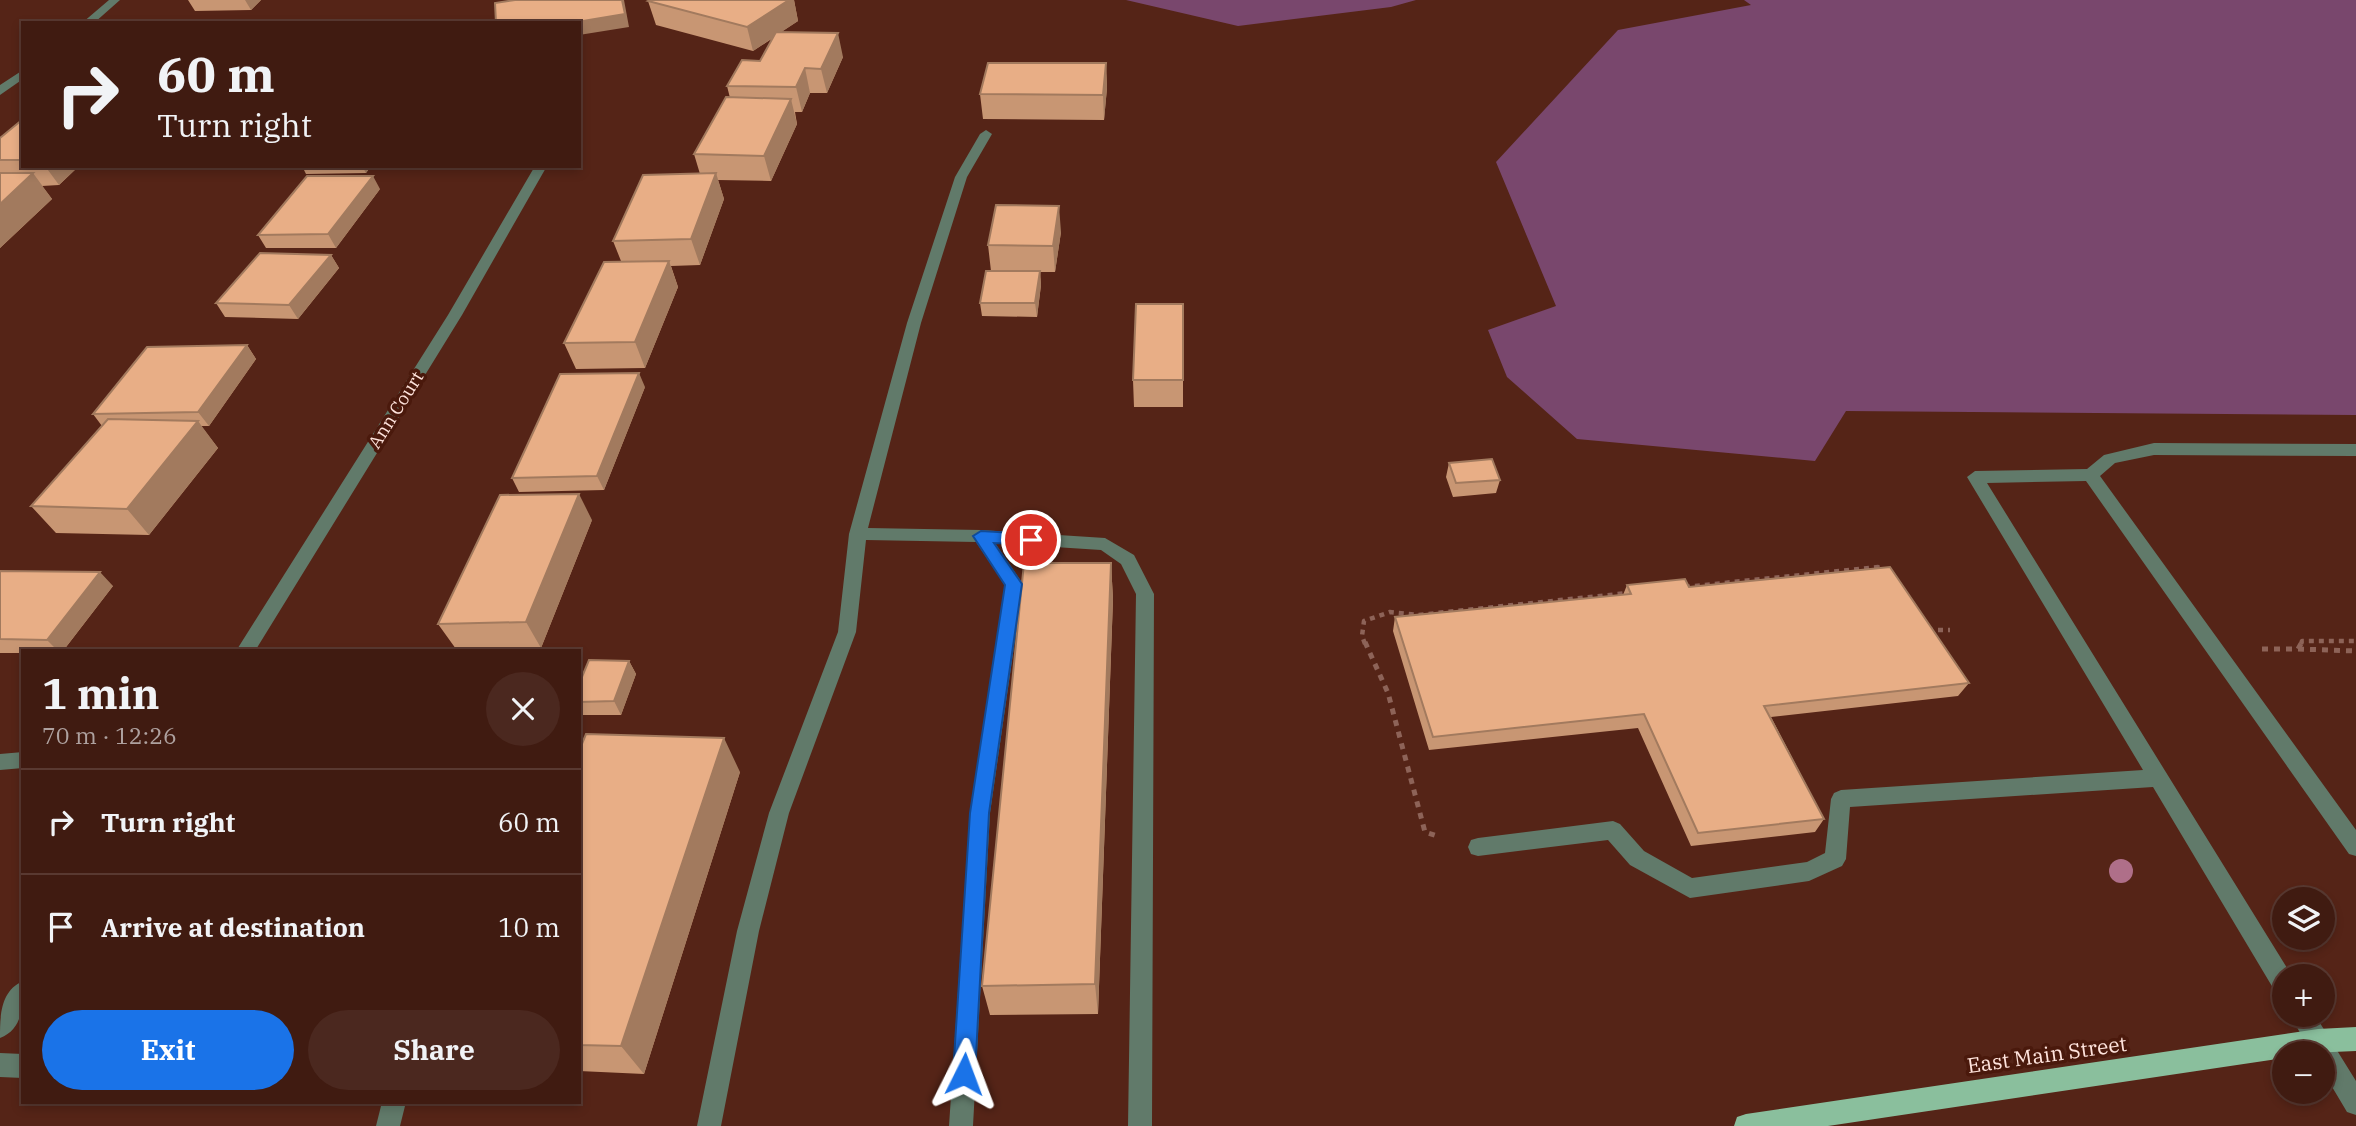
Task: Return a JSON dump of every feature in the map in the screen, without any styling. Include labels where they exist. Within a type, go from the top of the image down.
[{"type":"main road","name":"East Main Street","points":[[2318,1041],[2356,1039]]},
{"type":"main road","name":"East Main Street","points":[[1746,1126],[2272,1048]]},
{"type":"street","points":[[89,21],[115,0]]},
{"type":"street","points":[[0,91],[21,75]]},
{"type":"street","points":[[709,1126],[748,931],[779,813],[847,632],[858,534],[914,323],[961,177],[986,134]]},
{"type":"street","name":"Ann Court","points":[[246,649],[455,315],[540,168]]},
{"type":"street","points":[[2272,965],[1975,477],[2091,475],[2110,459],[2154,449],[2356,450]]},
{"type":"street","points":[[2091,475],[2356,847]]},
{"type":"street","points":[[858,534],[981,536],[1105,544],[1128,560],[1145,594],[1140,1126]]},
{"type":"street","points":[[961,1126],[980,813],[1014,584],[981,536]]},
{"type":"street","points":[[0,762],[21,760]]},
{"type":"street","points":[[1478,847],[1613,830],[1637,858],[1690,888],[1809,871],[1835,859],[1841,799],[2158,778]]},
{"type":"street","points":[[0,1027],[21,995]]},
{"type":"street","points":[[2309,1027],[2318,1041]]},
{"type":"street","points":[[0,1065],[21,1066]]},
{"type":"street","points":[[2335,1069],[2356,1104]]},
{"type":"street","points":[[388,1126],[394,1104]]},
{"type":"path","points":[[1675,588],[1878,567],[1886,578]]},
{"type":"path","points":[[1478,847],[1425,832],[1388,693],[1362,636],[1364,621],[1373,614],[1394,611],[1418,615],[1635,592]]},
{"type":"path","points":[[1923,630],[1950,630]]},
{"type":"path","points":[[2298,649],[2302,641],[2356,640]]},
{"type":"path","points":[[2216,650],[2356,651]]},
{"type":"shaded area","points":[[1126,0],[1416,0],[1391,7],[1238,26]]},
{"type":"shaded area","points":[[1744,0],[2356,0],[2356,415],[1846,411],[1815,461],[1577,439],[1507,377],[1488,330],[1556,306],[1496,162],[1618,30],[1751,5]]},
{"type":"building","points":[[515,0],[622,0],[625,14],[581,21],[496,21],[495,3]]},
{"type":"building","points":[[789,0],[747,27],[648,1]]},
{"type":"building","points":[[776,32],[838,33],[821,69],[805,68],[796,87],[727,86],[742,60],[760,61]]},
{"type":"building","points":[[988,63],[1106,63],[1103,95],[980,94]]},
{"type":"building","points":[[726,97],[791,99],[764,156],[694,154]]},
{"type":"building","points":[[21,121],[21,160],[0,160],[0,138]]},
{"type":"building","points":[[0,173],[33,173],[0,204]]},
{"type":"building","points":[[716,173],[691,239],[613,241],[643,175]]},
{"type":"building","points":[[307,176],[373,176],[328,234],[258,235]]},
{"type":"building","points":[[996,205],[1059,206],[1053,246],[988,245]]},
{"type":"building","points":[[260,253],[331,255],[289,305],[216,303]]},
{"type":"building","points":[[669,261],[635,342],[564,343],[604,262]]},
{"type":"building","points":[[986,271],[1040,271],[1035,303],[980,303]]},
{"type":"building","points":[[1136,304],[1183,304],[1183,380],[1133,380]]},
{"type":"building","points":[[247,345],[198,412],[93,414],[147,347]]},
{"type":"building","points":[[639,373],[597,476],[512,478],[560,374]]},
{"type":"building","points":[[108,419],[198,421],[127,509],[31,506]]},
{"type":"building","points":[[1492,459],[1500,480],[1456,483],[1449,463]]},
{"type":"building","points":[[579,494],[526,622],[438,624],[500,495]]},
{"type":"building","points":[[1024,563],[1111,563],[1095,984],[982,986]]},
{"type":"building","points":[[1890,567],[1969,683],[1764,706],[1824,819],[1698,833],[1644,714],[1433,737],[1395,617],[1631,594],[1627,585],[1685,579],[1689,587]]},
{"type":"building","points":[[0,571],[100,572],[47,640],[0,639]]},
{"type":"building","points":[[589,660],[629,661],[614,701],[581,702],[581,679]]},
{"type":"building","points":[[586,734],[724,738],[621,1046],[581,1045],[581,746]]},
{"type":"route","points":[[964,1074],[980,813],[1014,584],[981,536],[1031,540]]}]
